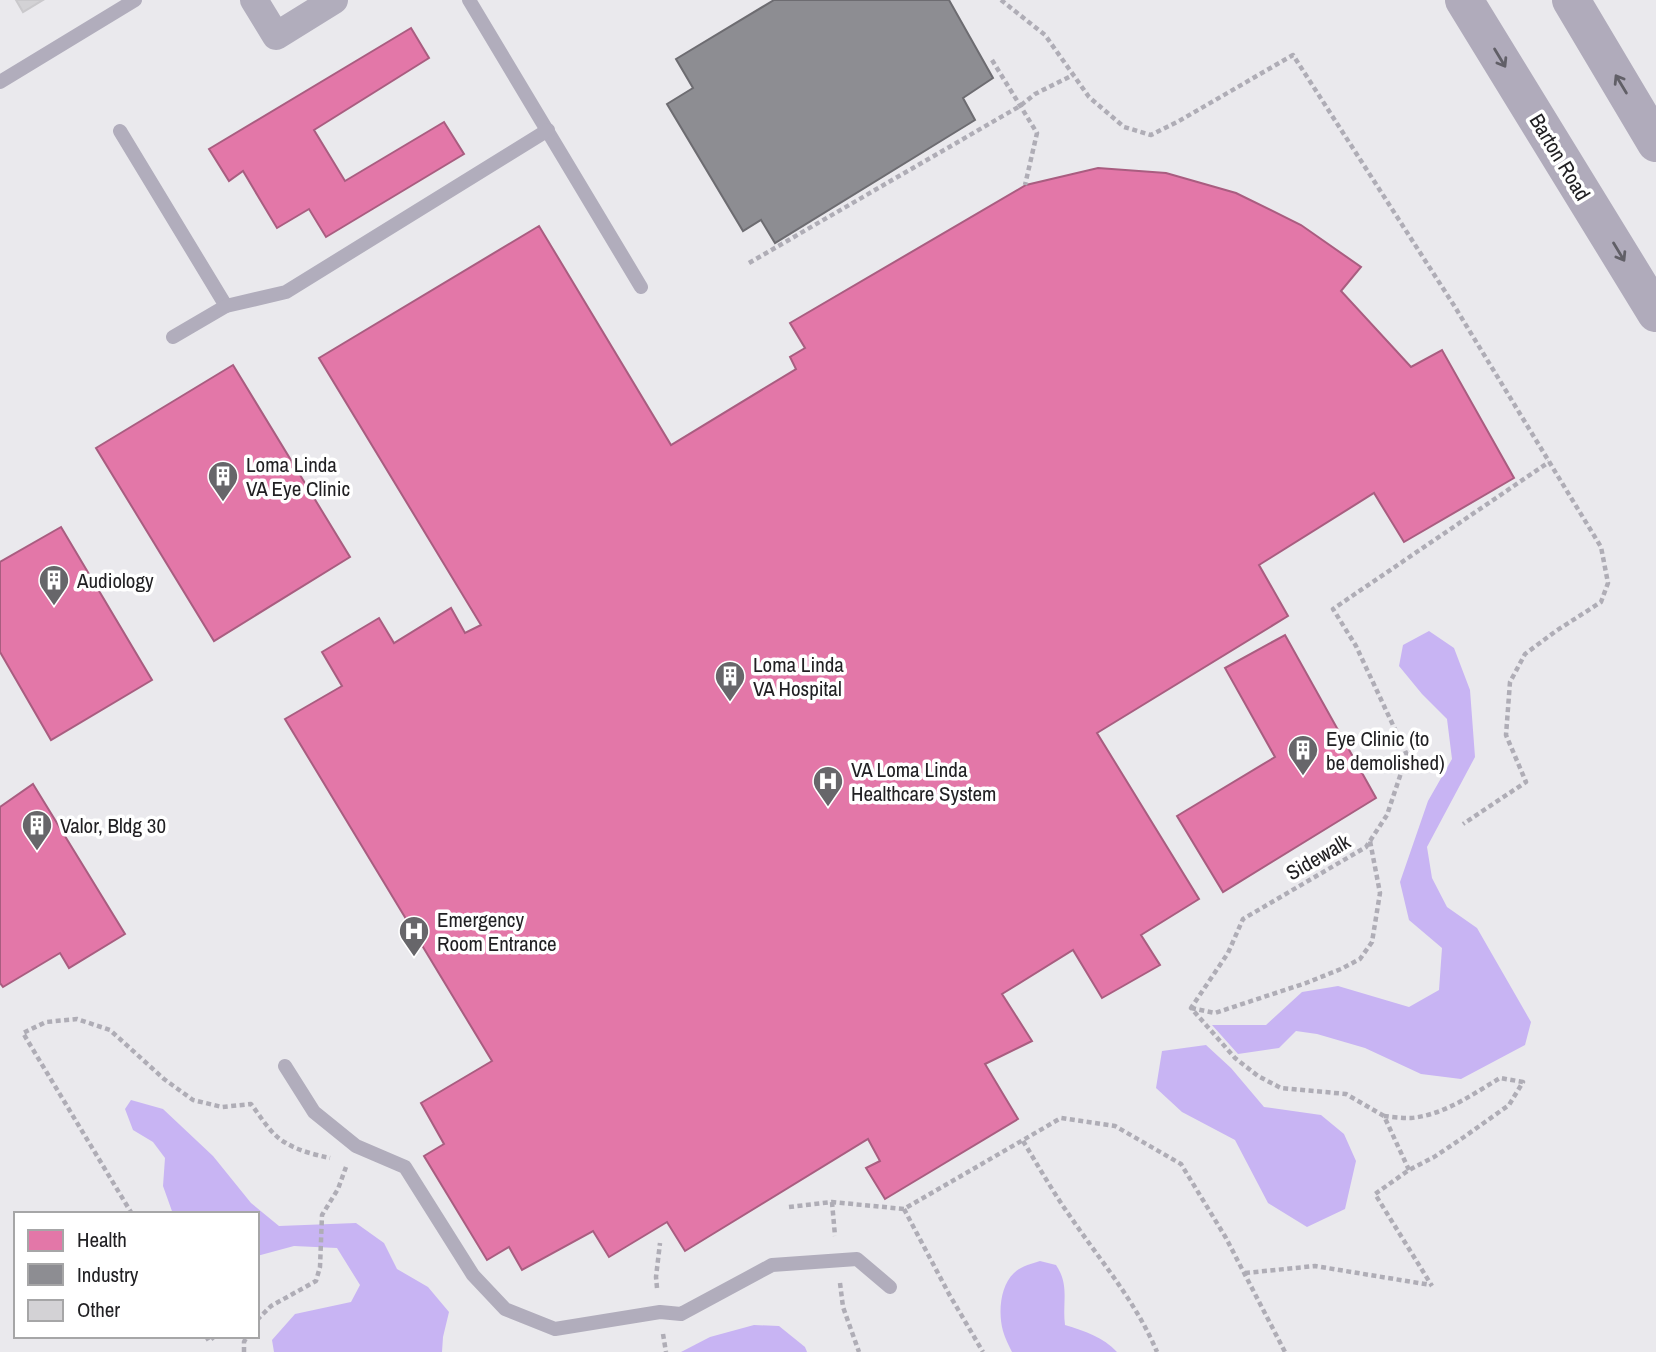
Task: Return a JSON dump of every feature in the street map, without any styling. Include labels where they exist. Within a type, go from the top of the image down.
[{"type":"main road","name":"Barton Road","points":[[1464,0],[1656,313]]},
{"type":"main road","points":[[1571,0],[1656,143]]},
{"type":"street","points":[[254,0],[276,36],[334,0]]},
{"type":"lane","points":[[0,82],[135,0]]},
{"type":"lane","points":[[469,0],[641,287]]},
{"type":"lane","points":[[120,131],[226,306]]},
{"type":"lane","points":[[173,337],[226,306],[286,292],[548,131]]},
{"type":"lane","points":[[285,1066],[313,1112],[356,1146],[405,1167],[473,1275],[505,1309],[555,1329],[660,1312],[681,1314],[772,1265],[857,1259],[890,1287]]},
{"type":"path","points":[[1001,0],[1045,35],[1089,97],[1124,127],[1151,135],[1293,55],[1455,307],[1601,547],[1608,583],[1601,602],[1525,653],[1510,682],[1506,735],[1526,782],[1463,824]]},
{"type":"path","points":[[992,60],[1037,133],[1025,185]]},
{"type":"path","points":[[749,262],[1020,106],[1035,94],[1073,75]]},
{"type":"path","name":"Sidewalk","points":[[1191,1008],[1228,953],[1243,919],[1366,848],[1387,816],[1407,755],[1356,646],[1334,610],[1549,463]]},
{"type":"path","points":[[1191,1008],[1215,1013],[1341,970],[1360,959],[1372,942],[1380,893],[1370,841]]},
{"type":"path","points":[[1191,1008],[1235,1058],[1258,1076],[1281,1088],[1346,1094],[1384,1116],[1411,1118],[1439,1111],[1500,1078],[1523,1082],[1509,1105],[1376,1194],[1432,1286],[1315,1266],[1244,1273]]},
{"type":"path","points":[[131,1212],[23,1033],[46,1022],[77,1019],[110,1030],[164,1079],[193,1100],[222,1107],[251,1104],[284,1143],[337,1160]]},
{"type":"path","points":[[1384,1116],[1409,1170]]},
{"type":"path","points":[[789,1207],[832,1202],[904,1209],[1061,1118],[1115,1126],[1181,1164],[1226,1238],[1285,1352]]},
{"type":"path","points":[[1023,1141],[1072,1219],[1136,1310],[1157,1352]]},
{"type":"path","points":[[259,1317],[271,1307],[316,1281],[321,1256],[322,1215],[343,1175]]},
{"type":"path","points":[[904,1209],[983,1352]]},
{"type":"path","points":[[665,1345],[666,1352]]},
{"type":"shaded area","points":[[1429,631],[1454,648],[1470,690],[1475,757],[1427,847],[1432,878],[1447,907],[1477,928],[1531,1022],[1525,1045],[1461,1079],[1421,1074],[1365,1048],[1317,1034],[1296,1031],[1279,1048],[1238,1054],[1212,1025],[1266,1025],[1302,992],[1338,986],[1409,1007],[1439,990],[1442,948],[1409,920],[1400,882],[1428,801],[1452,759],[1447,719],[1399,666],[1403,645]]},
{"type":"shaded area","points":[[1206,1045],[1231,1068],[1264,1107],[1321,1115],[1344,1134],[1356,1161],[1345,1209],[1307,1227],[1268,1203],[1235,1140],[1182,1112],[1156,1088],[1162,1051]]},
{"type":"shaded area","points":[[131,1100],[163,1109],[213,1156],[251,1203],[279,1226],[356,1223],[384,1243],[397,1269],[428,1287],[449,1312],[442,1352],[274,1352],[272,1340],[295,1314],[351,1302],[360,1285],[337,1248],[294,1246],[259,1255],[259,1212],[172,1212],[163,1186],[165,1158],[153,1142],[133,1130],[125,1109]]},
{"type":"shaded area","points":[[1040,1261],[1056,1265],[1063,1280],[1065,1325],[1100,1338],[1117,1352],[1012,1352],[1001,1324],[1003,1292],[1009,1278],[1017,1271]]},
{"type":"shaded area","points":[[754,1325],[779,1326],[805,1347],[807,1352],[681,1352],[710,1337]]},
{"type":"building: Health","points":[[411,28],[429,58],[314,130],[345,181],[444,122],[464,154],[326,237],[309,209],[277,228],[243,171],[229,181],[209,149]]},
{"type":"building: Health","name":"Loma Linda VA Hospital","points":[[1098,168],[1166,173],[1236,193],[1301,225],[1361,267],[1341,291],[1411,367],[1442,350],[1514,478],[1404,542],[1374,493],[1259,565],[1288,616],[1097,733],[1199,899],[1141,935],[1160,965],[1102,998],[1073,950],[1002,994],[1032,1041],[985,1064],[1018,1119],[885,1199],[866,1168],[880,1161],[868,1139],[685,1251],[667,1222],[609,1257],[593,1231],[522,1270],[509,1247],[487,1260],[424,1156],[444,1144],[421,1103],[492,1061],[285,719],[342,686],[322,652],[379,618],[394,643],[451,608],[465,633],[481,625],[319,358],[539,226],[671,445],[796,369],[790,357],[805,348],[790,323],[1026,185]]},
{"type":"building: Health","name":"Loma Linda VA Eye Clinic","points":[[233,365],[350,557],[214,641],[96,448]]},
{"type":"building: Health","name":"Audiology","points":[[61,527],[152,680],[51,740],[0,652],[0,562]]},
{"type":"building: Health","name":"Eye Clinic (to be demolished)","points":[[1285,635],[1376,798],[1223,892],[1177,816],[1275,757],[1225,668]]},
{"type":"building: Health","name":"Valor, Bldg 30","points":[[33,784],[125,934],[69,968],[60,953],[3,987],[0,983],[0,807]]},
{"type":"building: Industry","points":[[774,0],[949,0],[993,78],[963,98],[975,120],[775,243],[761,220],[743,231],[667,104],[693,88],[676,59]]},
{"type":"building: Other","points":[[16,0],[43,0],[23,12]]},
{"type":"place","name":"Loma Linda VA Eye Clinic","points":[[223,503]]},
{"type":"place","name":"Audiology","points":[[54,607]]},
{"type":"place","name":"Loma Linda VA Hospital","points":[[730,703]]},
{"type":"place","name":"Eye Clinic (to be demolished)","points":[[1303,777]]},
{"type":"place","name":"VA Loma Linda Healthcare System","points":[[828,808]]},
{"type":"place","name":"Valor, Bldg 30","points":[[37,852]]},
{"type":"place","name":"Emergency Room Entrance","points":[[414,958]]}]
